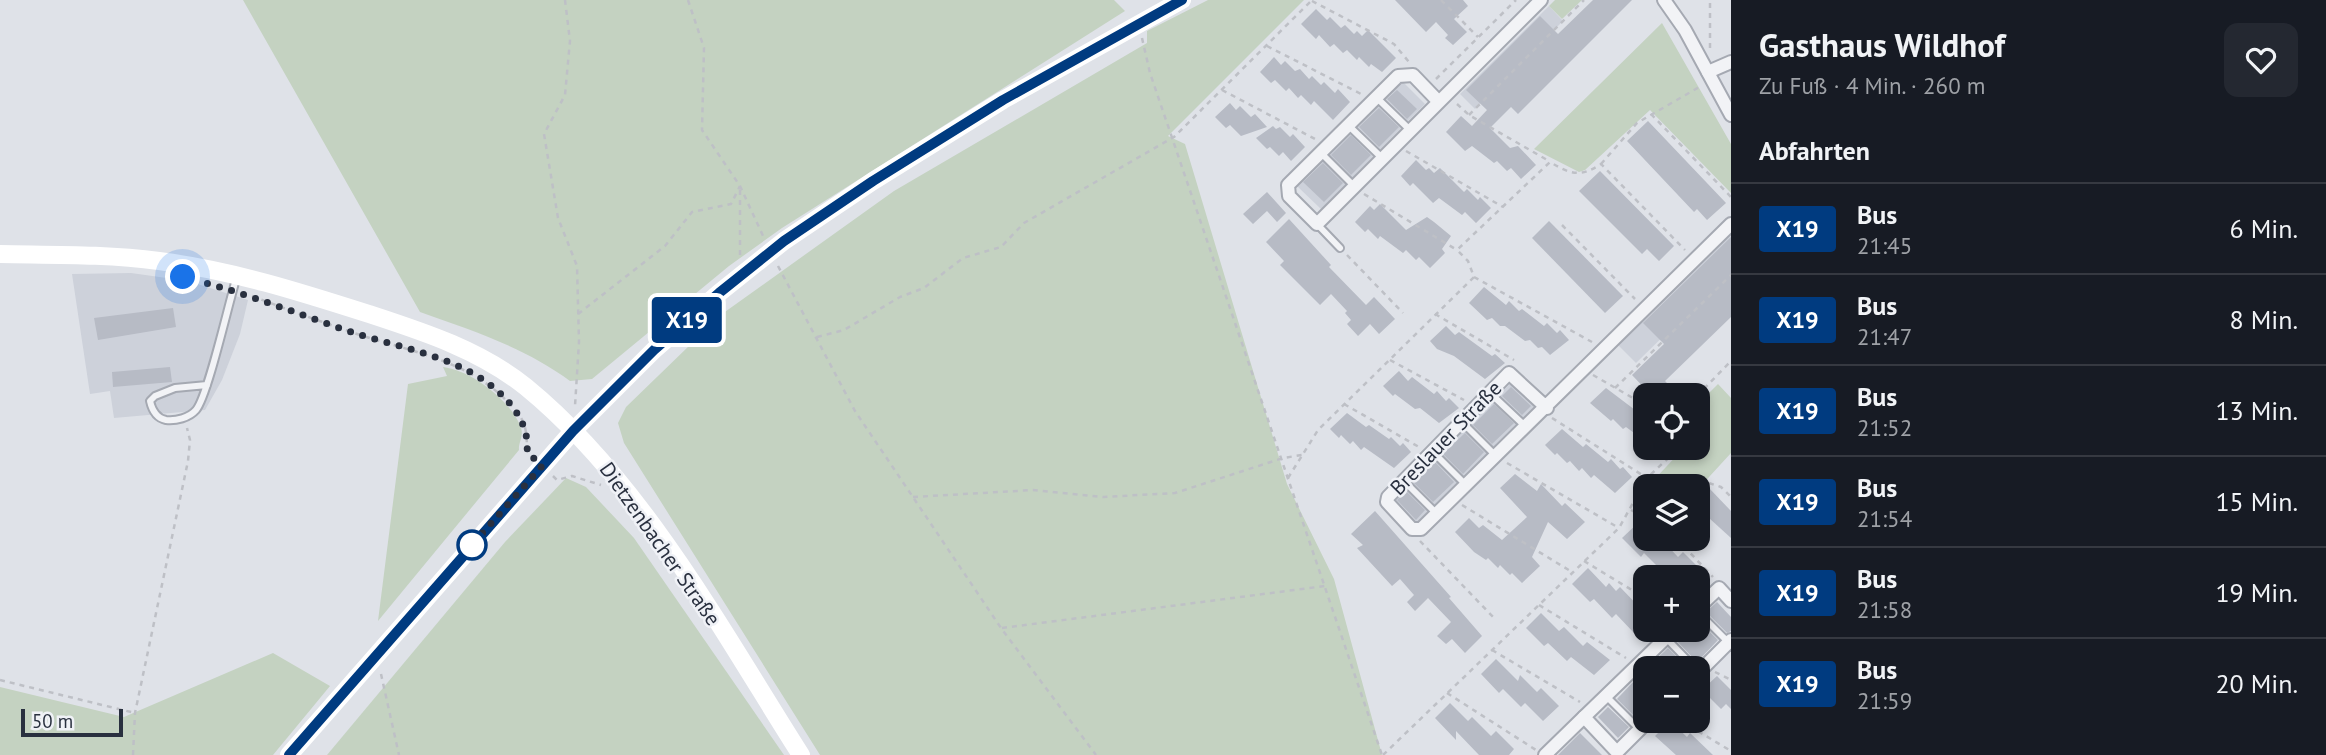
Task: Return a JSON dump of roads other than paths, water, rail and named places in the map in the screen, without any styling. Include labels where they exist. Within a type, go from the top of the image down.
[{"type":"main road","points":[[289,755],[573,431],[662,343],[753,264],[956,130],[1139,22],[1182,0]]},
{"type":"main road","name":"Dietzenbacher Straße","points":[[0,254],[144,259],[383,319],[466,350],[510,375],[573,431],[625,490],[685,575],[801,755]]},
{"type":"street","points":[[1443,98],[1426,88],[1413,75],[1398,76],[1287,189],[1289,196],[1317,224],[1382,158],[1396,145],[1443,98],[1541,0]]},
{"type":"street","points":[[1664,0],[1717,70],[1731,116]]},
{"type":"street","points":[[1438,514],[1731,224]]},
{"type":"street","name":"Breslauer Straße","points":[[1438,514],[1421,529],[1414,531],[1387,502],[1388,497],[1509,373],[1545,411]]},
{"type":"street","points":[[1710,597],[1719,588],[1731,601]]},
{"type":"street","points":[[1652,656],[1664,642]]},
{"type":"street","points":[[1710,660],[1730,642]]},
{"type":"street","points":[[1545,755],[1605,696],[1633,676]]},
{"type":"street","points":[[1588,713],[1617,753],[1636,733]]},
{"type":"lane","points":[[1375,99],[1410,131]]},
{"type":"lane","points":[[1348,125],[1382,158]]},
{"type":"lane","points":[[1324,149],[1355,187]]},
{"type":"lane","points":[[1317,224],[1340,248]]},
{"type":"lane","points":[[207,385],[175,388],[155,396],[150,401],[152,409],[162,419],[185,418],[201,404],[207,385],[235,282]]},
{"type":"lane","points":[[1490,393],[1526,428]]},
{"type":"lane","points":[[1462,422],[1497,456]]},
{"type":"lane","points":[[1432,453],[1466,485]]},
{"type":"lane","points":[[1404,480],[1438,514]]},
{"type":"lane","points":[[1710,622],[1730,642]]},
{"type":"lane","points":[[1605,696],[1633,717]]}]
